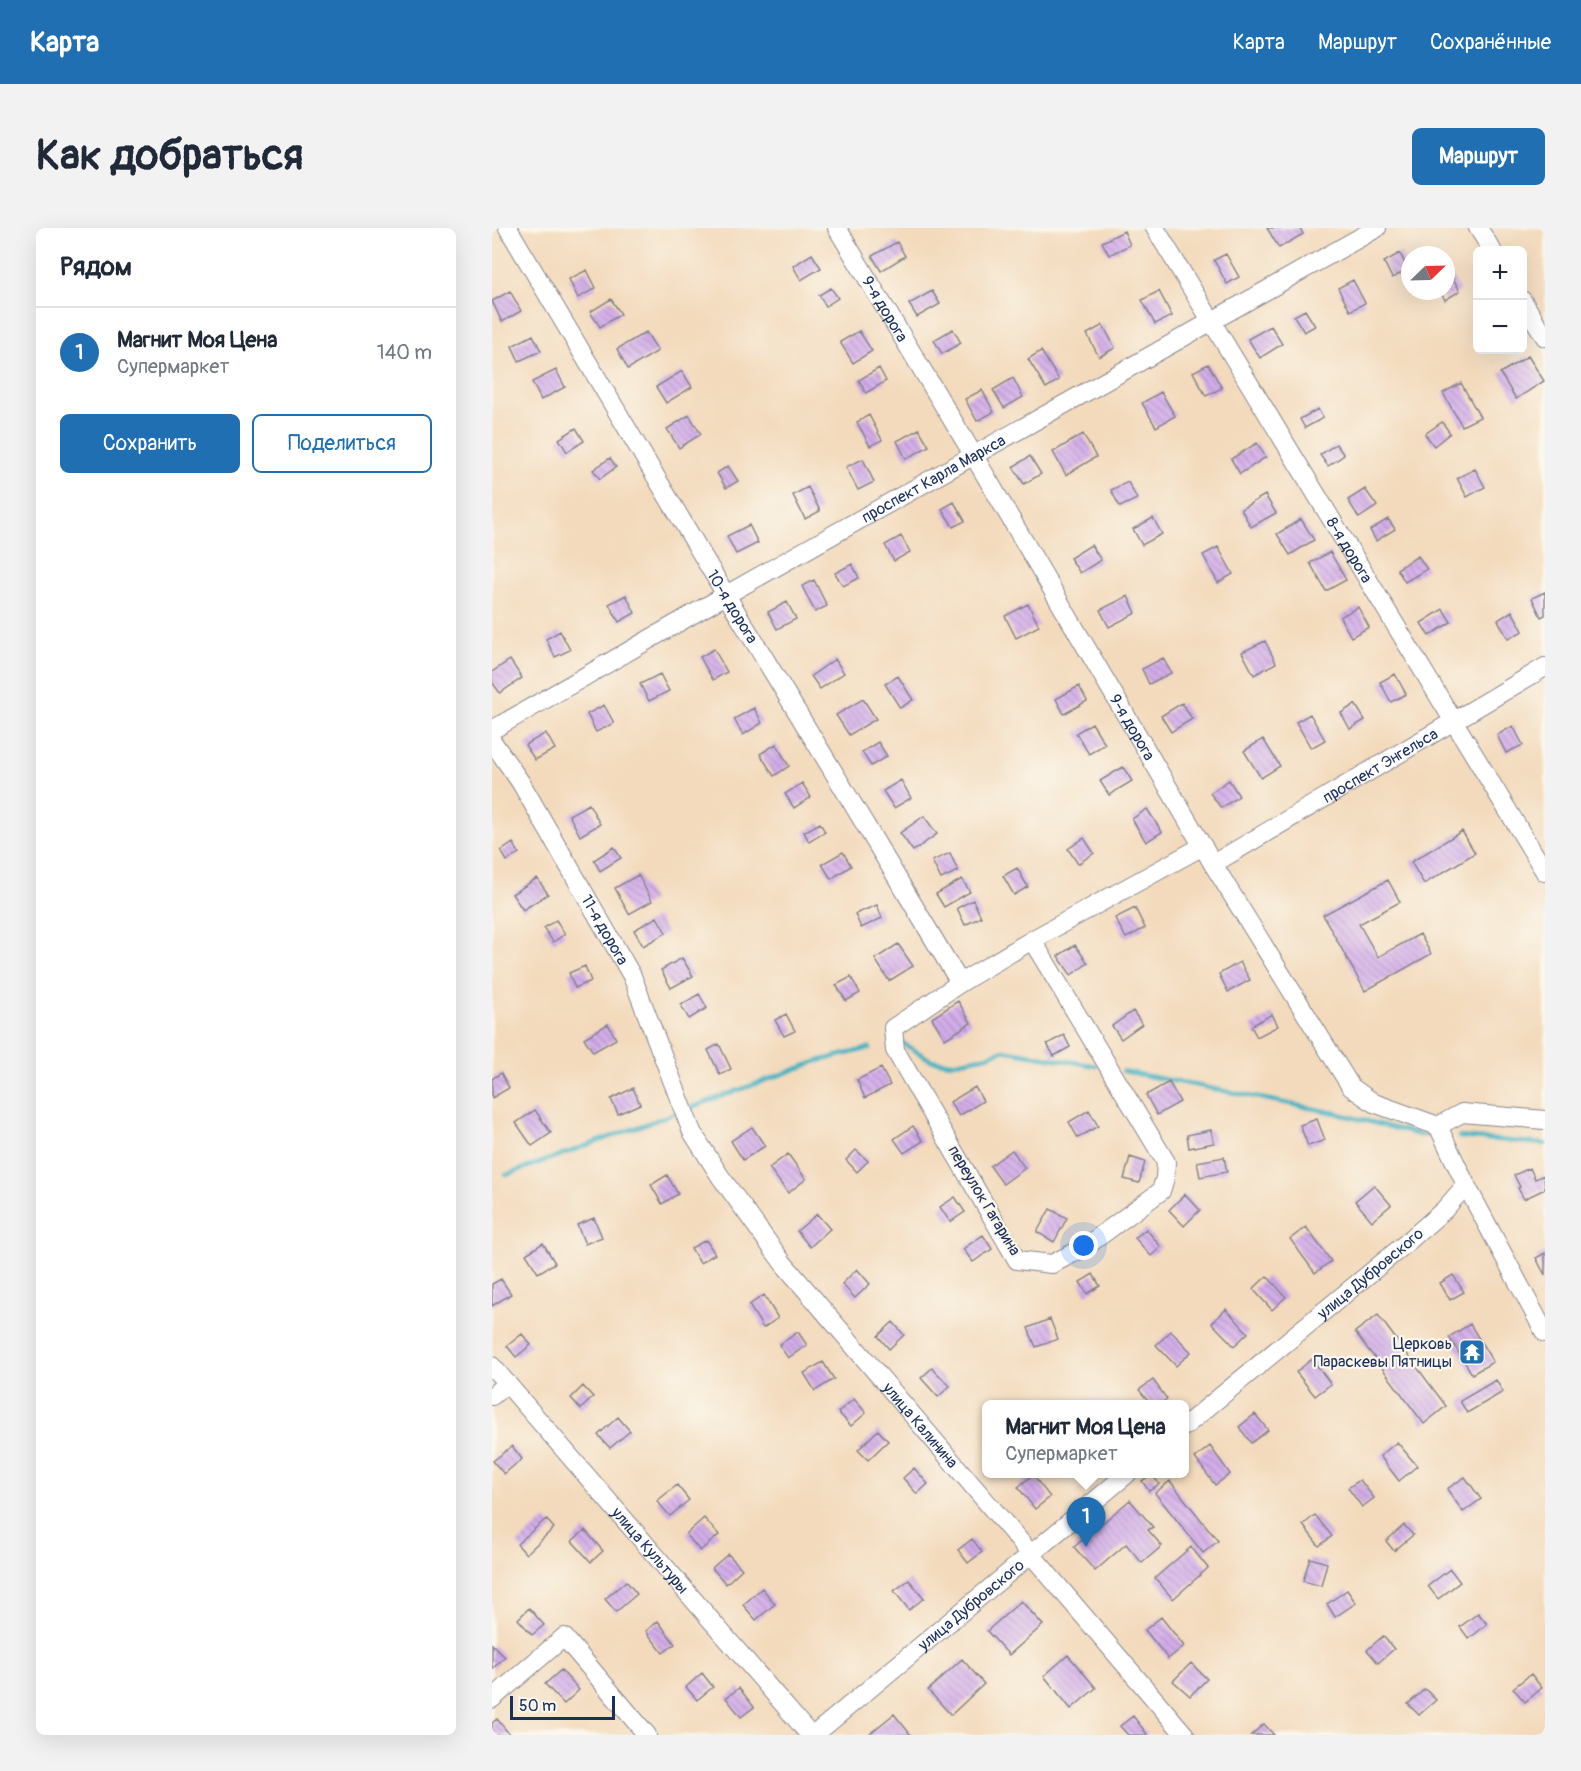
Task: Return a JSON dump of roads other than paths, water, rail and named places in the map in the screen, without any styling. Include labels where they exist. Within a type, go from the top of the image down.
[{"type":"street","name":"10-я дорога","points":[[508,228],[960,983]]},
{"type":"street","name":"9-я дорога","points":[[837,228],[1203,846],[1351,1087],[1374,1103],[1438,1126]]},
{"type":"street","name":"8-я дорога","points":[[1155,228],[1545,872]]},
{"type":"street","name":"проспект Карла Маркса","points":[[492,730],[726,595],[1377,228]]},
{"type":"street","points":[[1478,228],[1489,246]]},
{"type":"street","points":[[1527,308],[1545,337]]},
{"type":"street","name":"проспект Энгельса","points":[[1214,864],[1545,667]]},
{"type":"street","name":"11-я дорога","points":[[492,741],[521,783],[632,976],[692,1132]]},
{"type":"street","points":[[960,983],[1032,940],[1203,846]]},
{"type":"street","name":"переулок Гагарина","points":[[960,983],[893,1028],[895,1050],[1017,1260],[1052,1264],[1085,1248],[1161,1191],[1166,1162],[1032,940]]},
{"type":"street","points":[[1545,1120],[1462,1113],[1438,1126],[1466,1185],[1545,1333]]},
{"type":"street","name":"улица Калинина","points":[[692,1132],[720,1176],[783,1263],[1185,1735]]},
{"type":"street","name":"улица Дубровского","points":[[1189,1423],[1412,1238],[1450,1204],[1466,1185]]},
{"type":"street","name":"улица Культуры","points":[[492,1366],[812,1735]]},
{"type":"street","points":[[492,1396],[507,1383]]},
{"type":"street","name":"улица Дубровского","points":[[812,1735],[1121,1478]]},
{"type":"street","points":[[492,1699],[564,1637],[647,1735]]},
{"type":"waterway","points":[[899,1041],[931,1060],[951,1063],[987,1056],[1003,1050],[1096,1066]]},
{"type":"waterway","points":[[690,1108],[818,1061],[870,1048]]},
{"type":"waterway","points":[[1123,1071],[1336,1113],[1420,1135],[1429,1135]]},
{"type":"waterway","points":[[506,1175],[673,1114]]},
{"type":"waterway","points":[[1459,1137],[1545,1144]]},
{"type":"place","name":"Церковь Параскевы Пятницы","points":[[1472,1352]]},
{"type":"place","name":"Магнит Моя Цена","points":[[1086,1547]]}]
